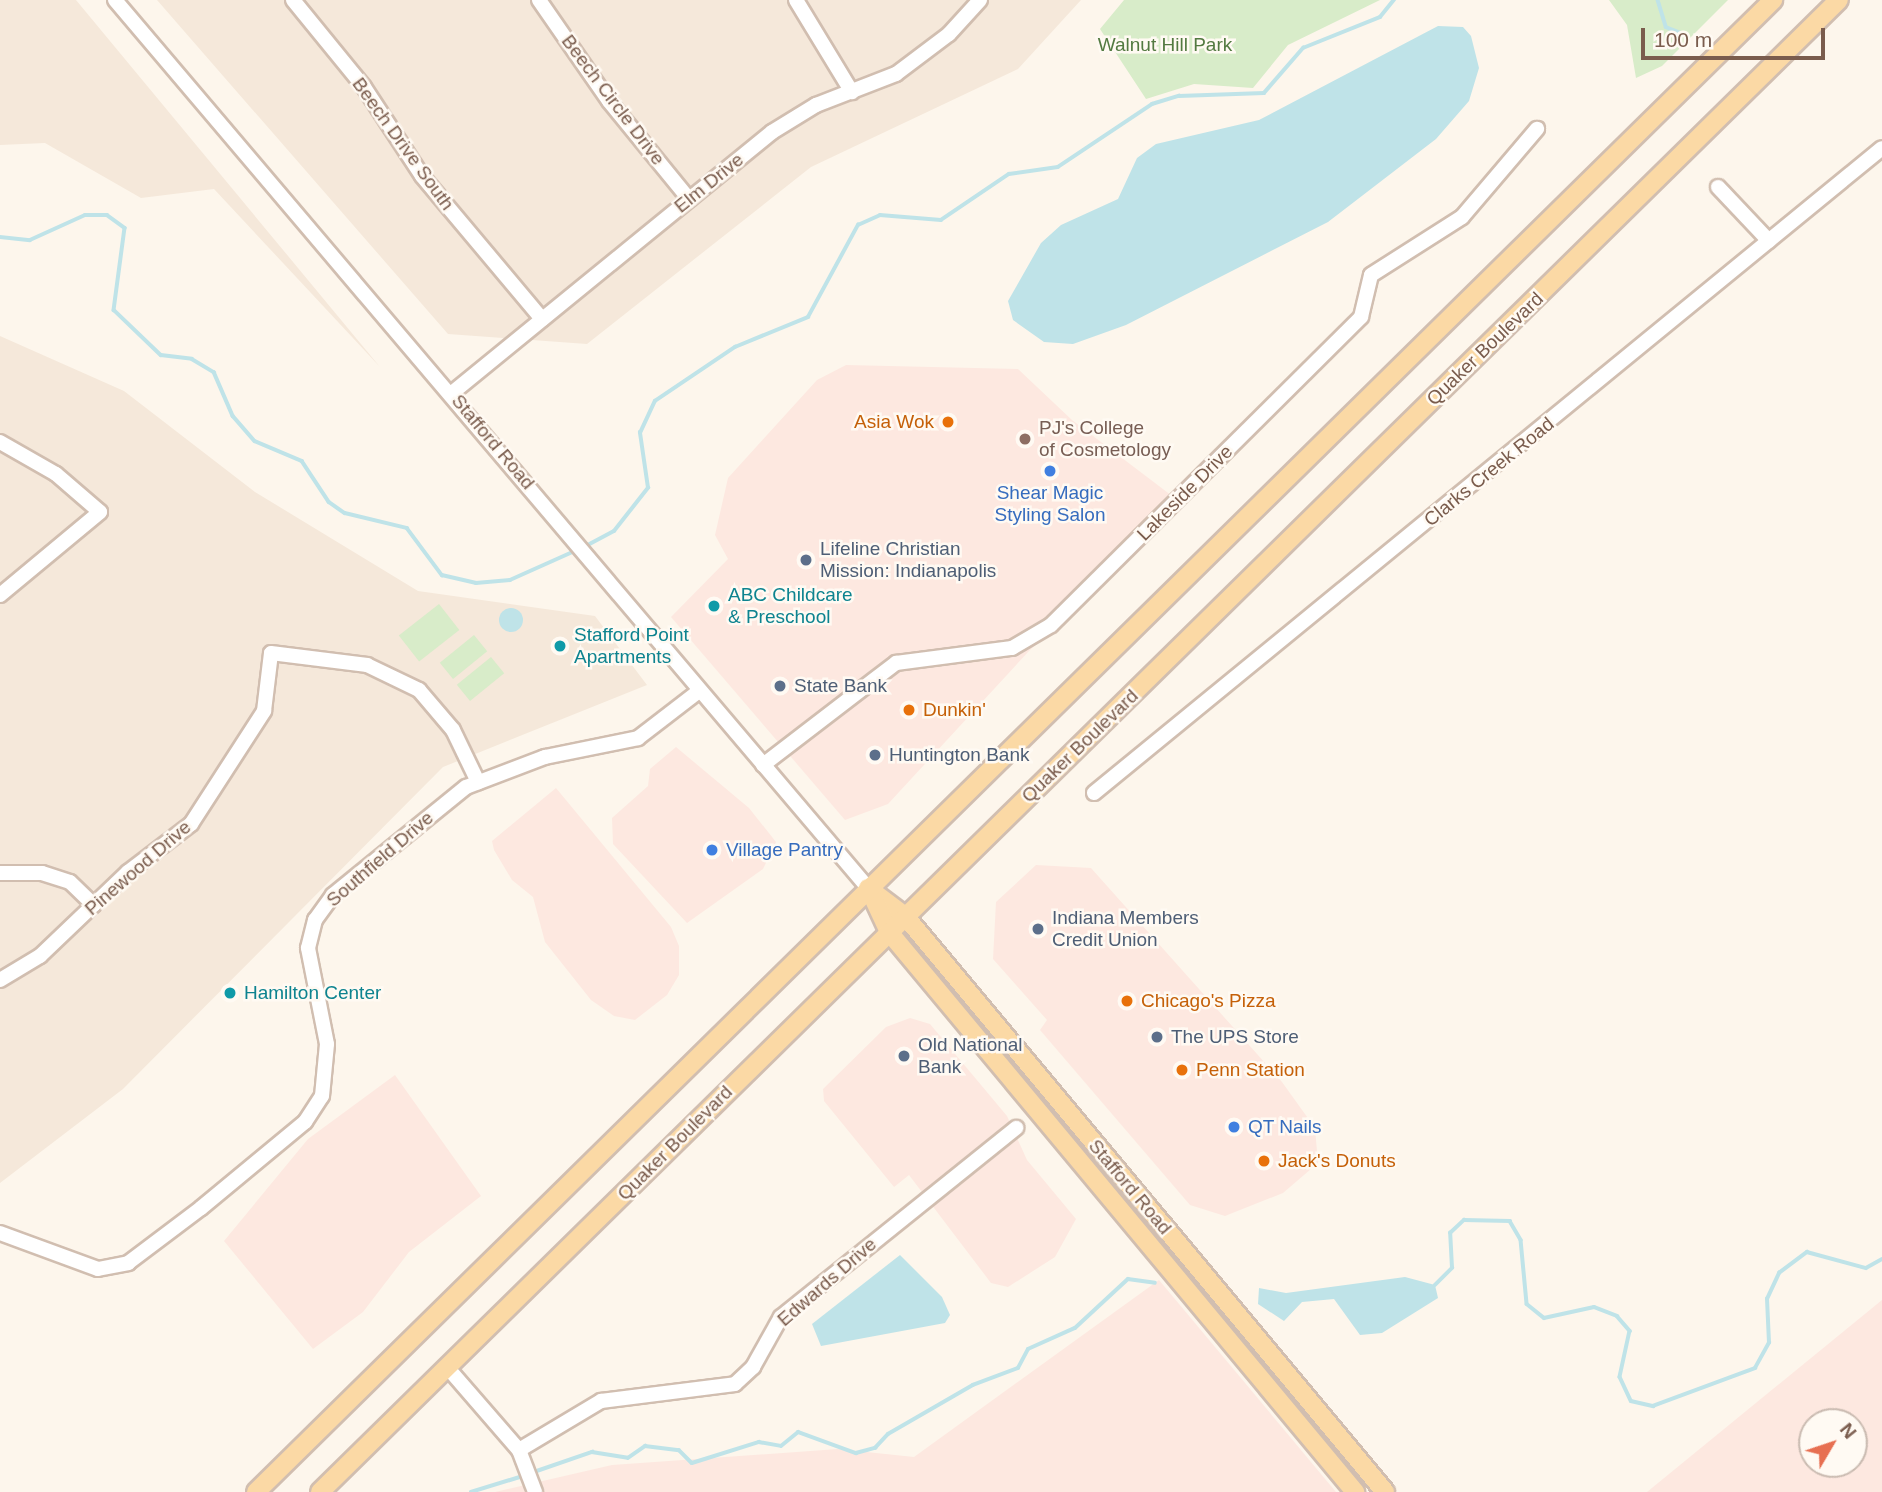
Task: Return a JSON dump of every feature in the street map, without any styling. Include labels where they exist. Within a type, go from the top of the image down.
[{"type":"main road","points":[[256,1492],[1773,0]]},
{"type":"main road","name":"Quaker Boulevard","points":[[320,1492],[1839,0]]},
{"type":"main road","name":"Stafford Road","points":[[868,888],[905,916],[1385,1492]]},
{"type":"main road","name":"Stafford Road","points":[[868,888],[889,932],[1354,1492]]},
{"type":"street","name":"Stafford Road","points":[[115,0],[452,393],[699,691],[868,888]]},
{"type":"street","name":"Beech Drive South","points":[[293,0],[364,87],[422,176],[542,319]]},
{"type":"street","name":"Beech Circle Drive","points":[[539,0],[608,101],[689,199]]},
{"type":"street","points":[[796,0],[852,92]]},
{"type":"street","name":"Elm Drive","points":[[452,393],[689,199],[798,114],[916,61],[980,0]]},
{"type":"street","name":"Lakeside Drive","points":[[763,765],[896,663],[1012,648],[1051,625],[1362,317],[1371,275],[1462,217],[1536,128]]},
{"type":"street","name":"Clarks Creek Road","points":[[1094,793],[1882,148]]},
{"type":"street","points":[[1718,187],[1769,241]]},
{"type":"street","points":[[0,442],[56,474],[100,512],[0,595]]},
{"type":"street","name":"Pinewood Drive","points":[[0,980],[40,956],[94,905],[161,851],[213,797],[264,711],[271,653],[367,665],[419,690],[453,730],[478,782]]},
{"type":"street","name":"Southfield Drive","points":[[0,1233],[98,1269],[128,1264],[305,1122],[322,1096],[328,1064],[307,960],[315,920],[348,882],[478,782],[545,757],[638,738],[699,691]]},
{"type":"street","points":[[0,873],[42,873],[70,882],[94,905]]},
{"type":"street","name":"Edwards Drive","points":[[522,1454],[601,1401],[735,1384],[753,1367],[781,1317],[1016,1128]]},
{"type":"street","points":[[447,1367],[522,1454],[535,1492]]},
{"type":"shaded area","points":[[0,0],[76,0],[380,367],[214,189],[141,198],[45,143],[0,145]]},
{"type":"shaded area","points":[[157,0],[1081,0],[1018,69],[811,167],[587,344],[448,334]]},
{"type":"shaded area","points":[[0,336],[124,391],[255,492],[418,591],[595,616],[647,685],[443,767],[123,1089],[0,1183]]},
{"type":"shaded area","points":[[846,365],[1018,369],[1072,420],[1184,505],[1029,651],[888,804],[845,820],[671,617],[728,559],[715,535],[728,478],[817,380]]},
{"type":"shaded area","points":[[676,747],[749,808],[776,842],[763,869],[687,923],[613,844],[612,818],[648,786],[650,769]]},
{"type":"shaded area","points":[[556,788],[671,927],[679,946],[679,975],[667,995],[635,1020],[614,1016],[591,1000],[545,942],[533,897],[512,880],[494,850],[492,841]]},
{"type":"shaded area","points":[[1036,865],[1091,868],[1282,1082],[1315,1128],[1318,1163],[1283,1193],[1225,1216],[1190,1205],[1040,1030],[1047,1020],[993,959],[996,902]]},
{"type":"shaded area","points":[[910,1018],[930,1024],[1007,1116],[1027,1160],[1076,1219],[1055,1257],[1008,1287],[991,1283],[909,1175],[894,1187],[824,1101],[823,1089],[886,1027]]},
{"type":"shaded area","points":[[395,1075],[481,1196],[409,1252],[363,1312],[313,1349],[224,1241],[308,1139]]},
{"type":"shaded area","points":[[1159,1280],[1336,1492],[495,1492],[612,1465],[838,1449],[914,1457]]},
{"type":"shaded area","points":[[1882,1300],[1882,1492],[1647,1492]]},
{"type":"green space","name":"Walnut Hill Park","points":[[1124,0],[1380,0],[1288,45],[1253,88],[1194,84],[1146,99],[1100,29]]},
{"type":"green space","points":[[1609,0],[1728,0],[1662,66],[1636,78],[1627,25]]},
{"type":"green space","points":[[439,604],[459,630],[419,661],[399,635]]},
{"type":"green space","points":[[474,635],[487,651],[453,679],[440,663]]},
{"type":"green space","points":[[491,657],[504,673],[470,701],[457,685]]},
{"type":"water","points":[[1438,26],[1463,27],[1471,36],[1479,68],[1469,101],[1436,139],[1328,222],[1126,325],[1073,344],[1044,342],[1013,320],[1008,301],[1041,243],[1061,225],[1118,199],[1137,158],[1156,144],[1259,120]]},
{"type":"water","points":[[506,608],[516,608],[523,615],[523,625],[516,632],[506,632],[499,625],[499,615]]},
{"type":"water","points":[[900,1255],[942,1297],[950,1315],[945,1323],[821,1346],[812,1324]]},
{"type":"water","points":[[1405,1277],[1435,1285],[1438,1298],[1382,1333],[1360,1335],[1334,1299],[1302,1302],[1284,1321],[1258,1304],[1259,1288],[1286,1293]]},
{"type":"waterway","points":[[584,547],[614,531],[648,488],[640,433],[655,401],[735,347],[808,317],[858,225],[880,215],[941,220],[1009,174],[1058,167],[1152,104],[1179,96],[1264,93],[1303,48],[1380,17],[1394,0]]},
{"type":"waterway","points":[[1658,0],[1666,27],[1681,33]]},
{"type":"waterway","points":[[0,237],[30,240],[85,215],[107,215],[125,228],[114,310],[161,355],[192,359],[214,372],[233,416],[255,441],[302,461],[329,502],[345,513],[407,528],[442,575],[476,583],[510,580],[577,550]]},
{"type":"waterway","points":[[1435,1285],[1452,1268],[1450,1233],[1464,1220],[1510,1221],[1521,1240],[1527,1304],[1544,1318],[1594,1307],[1617,1316],[1630,1331],[1620,1377],[1631,1401],[1653,1406],[1755,1368],[1769,1343],[1767,1299],[1779,1273],[1807,1252],[1866,1268],[1882,1259]]},
{"type":"waterway","points":[[531,1473],[592,1452],[628,1458],[645,1446],[679,1450],[692,1463],[759,1442],[781,1446],[798,1432],[856,1453],[875,1448],[888,1434],[973,1385],[1018,1368],[1028,1349],[1075,1328],[1128,1279],[1155,1283]]},
{"type":"waterway","points":[[471,1492],[523,1476]]},
{"type":"place","name":"Asia Wok","points":[[948,422]]},
{"type":"place","name":"PJ's College of Cosmetology","points":[[1025,439]]},
{"type":"place","name":"Shear Magic Styling Salon","points":[[1050,471]]},
{"type":"place","name":"Lifeline Christian Mission: Indianapolis","points":[[806,560]]},
{"type":"place","name":"ABC Childcare & Preschool","points":[[714,606]]},
{"type":"place","name":"Stafford Point Apartments","points":[[560,646]]},
{"type":"place","name":"State Bank","points":[[780,686]]},
{"type":"place","name":"Dunkin'","points":[[909,710]]},
{"type":"place","name":"Huntington Bank","points":[[875,755]]},
{"type":"place","name":"Village Pantry","points":[[712,850]]},
{"type":"place","name":"Indiana Members Credit Union","points":[[1038,929]]},
{"type":"place","name":"Hamilton Center","points":[[230,993]]},
{"type":"place","name":"Chicago's Pizza","points":[[1127,1001]]},
{"type":"place","name":"The UPS Store","points":[[1157,1037]]},
{"type":"place","name":"Old National Bank","points":[[904,1056]]},
{"type":"place","name":"Penn Station","points":[[1182,1070]]},
{"type":"place","name":"QT Nails","points":[[1234,1127]]},
{"type":"place","name":"Jack's Donuts","points":[[1264,1161]]}]
